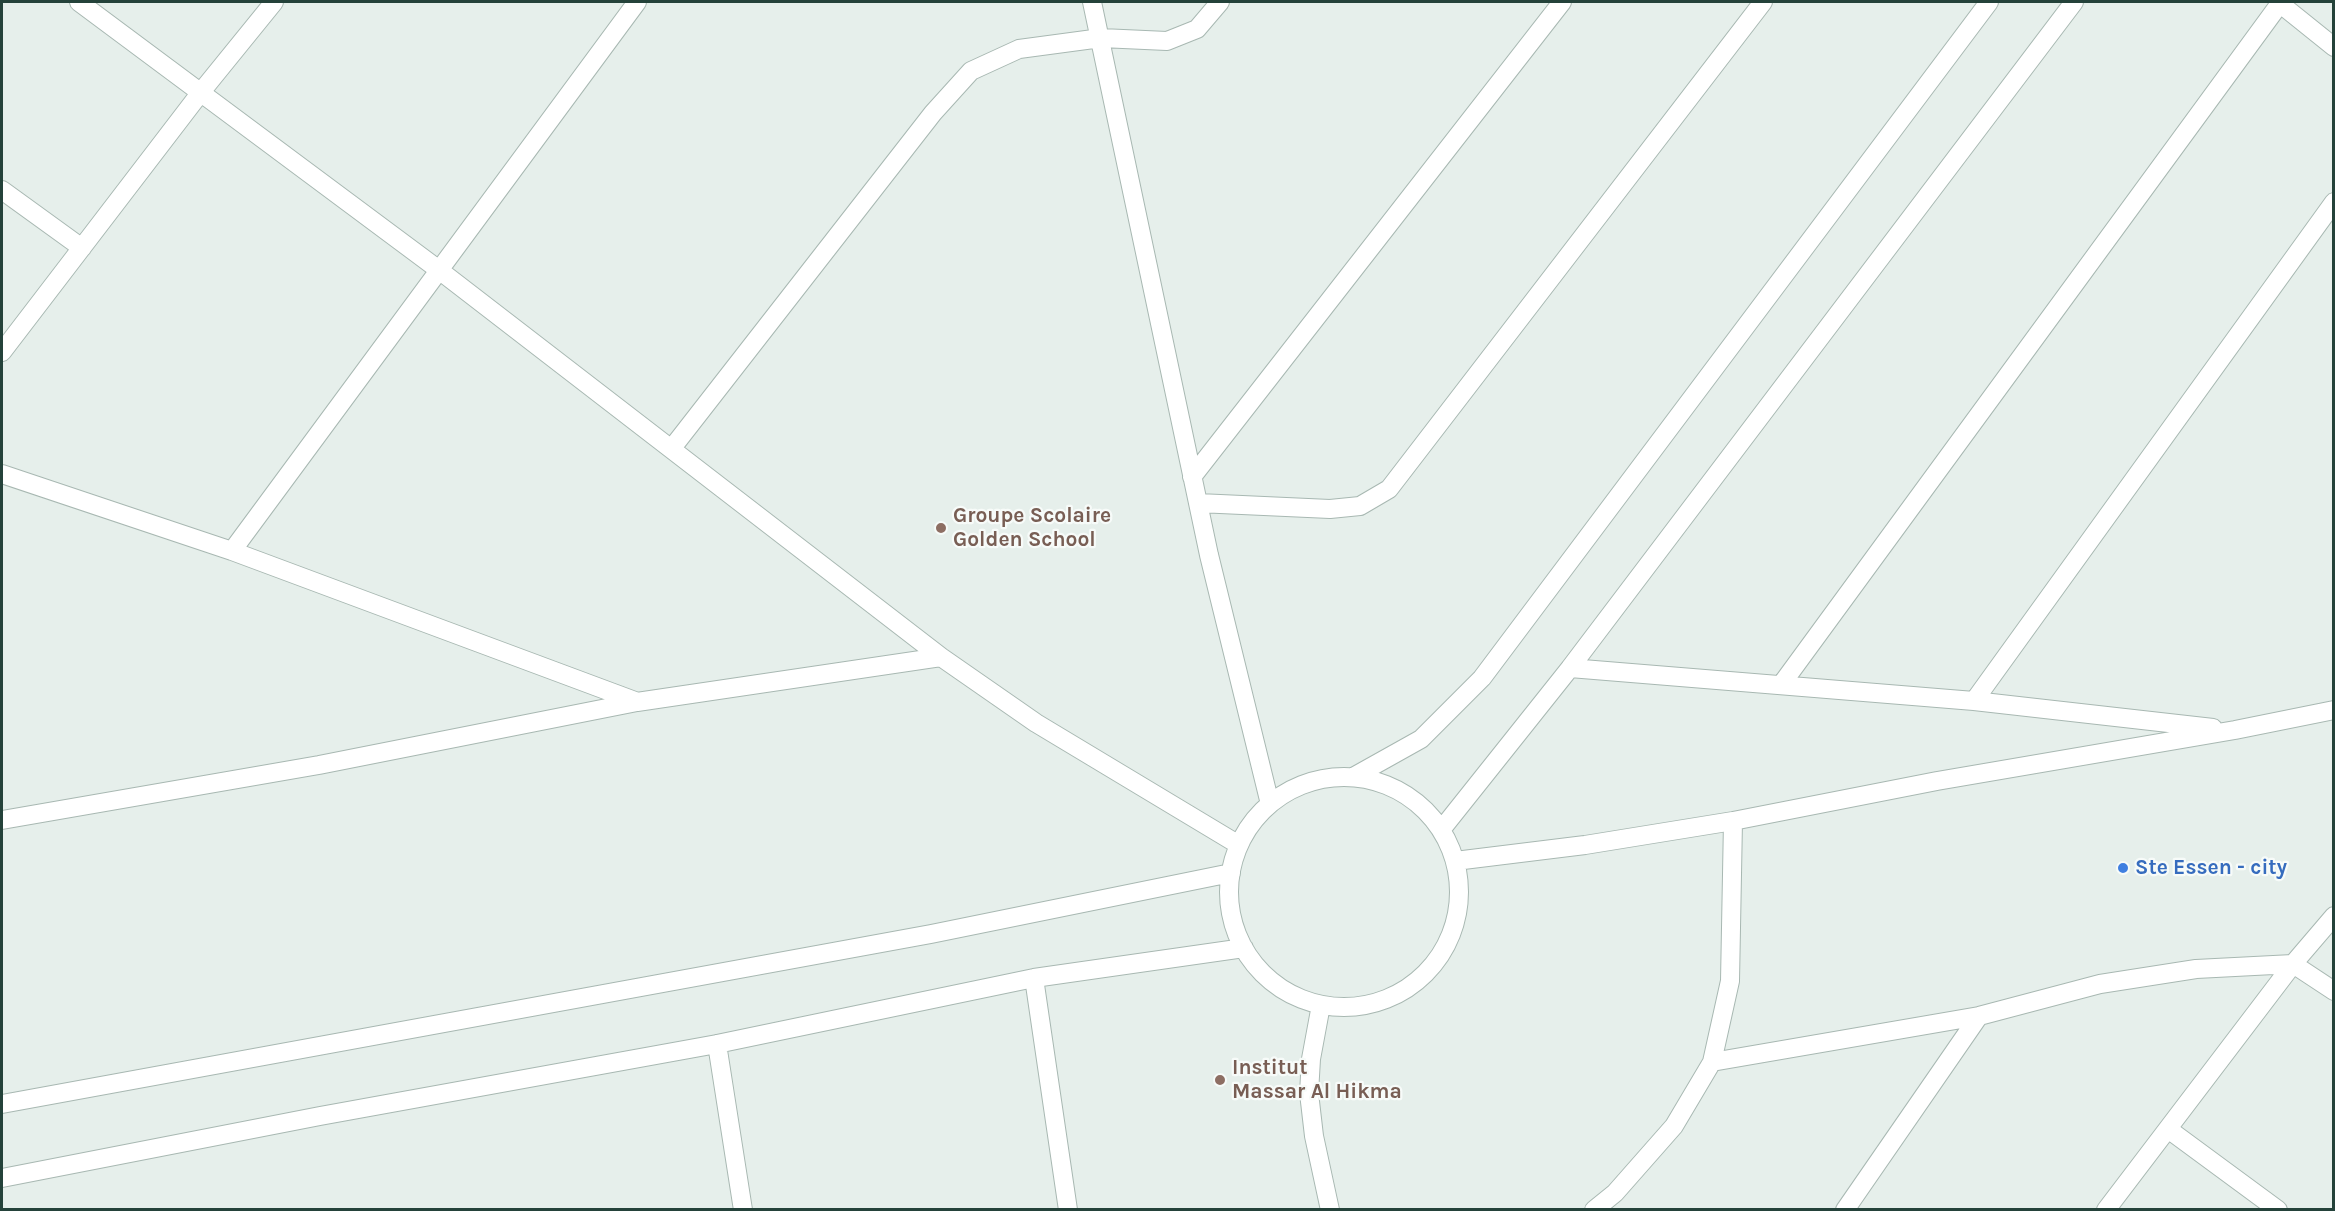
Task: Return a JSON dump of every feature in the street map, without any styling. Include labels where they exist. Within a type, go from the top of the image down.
[{"type":"street","points":[[79,2],[439,270],[941,657],[1036,723],[1239,845]]},
{"type":"street","points":[[2,352],[201,92],[274,2]]},
{"type":"street","points":[[232,551],[637,2]]},
{"type":"street","points":[[1092,2],[1192,477],[1270,804]]},
{"type":"street","points":[[672,448],[933,113],[971,71],[1019,49],[1101,38],[1167,41],[1197,29],[1220,2]]},
{"type":"street","points":[[1192,477],[1562,2]]},
{"type":"street","points":[[1198,503],[1330,509],[1360,506],[1389,489],[1763,2]]},
{"type":"street","points":[[1353,777],[1421,739],[1482,678],[1989,2]]},
{"type":"street","points":[[1441,830],[1570,668],[2074,2]]},
{"type":"street","points":[[1780,685],[2280,2],[2334,47]]},
{"type":"street","points":[[2,190],[82,248]]},
{"type":"street","points":[[1974,701],[2334,202]]},
{"type":"street","points":[[2,474],[232,551],[637,702]]},
{"type":"street","points":[[2,820],[319,765],[637,702],[941,657]]},
{"type":"street","points":[[1570,668],[1974,701],[2235,730]]},
{"type":"street","points":[[1455,861],[1585,845],[1733,821],[1937,781],[2235,730],[2334,710]]},
{"type":"street","points":[[1353,777],[1372,780],[1392,787],[1417,801],[1441,830],[1455,861],[1460,896],[1456,920],[1448,942],[1428,971],[1411,986],[1380,1002],[1356,1006],[1321,1005],[1290,994],[1256,966],[1238,936],[1231,912],[1231,873],[1239,845],[1258,816],[1270,804],[1291,790],[1315,781],[1353,777]]},
{"type":"street","points":[[1594,1209],[1615,1193],[1674,1126],[1712,1062],[1730,981],[1733,821]]},
{"type":"street","points":[[2,1104],[931,934],[1231,873]]},
{"type":"street","points":[[2106,1209],[2293,963],[2334,916]]},
{"type":"street","points":[[2,1178],[320,1116],[717,1044],[1034,978],[1244,948]]},
{"type":"street","points":[[1712,1062],[1979,1016],[2100,984],[2196,969],[2293,963],[2334,991]]},
{"type":"street","points":[[1034,978],[1068,1209]]},
{"type":"street","points":[[1321,1005],[1311,1059],[1310,1093],[1314,1136],[1330,1209]]},
{"type":"street","points":[[1845,1209],[1979,1016]]},
{"type":"street","points":[[717,1044],[743,1209]]},
{"type":"street","points":[[2168,1129],[2278,1209]]},
{"type":"place","name":"Groupe Scolaire Golden School","points":[[941,528]]},
{"type":"place","name":"Ste Essen - city","points":[[2123,868]]},
{"type":"place","name":"Institut Massar Al Hikma","points":[[1220,1080]]}]
